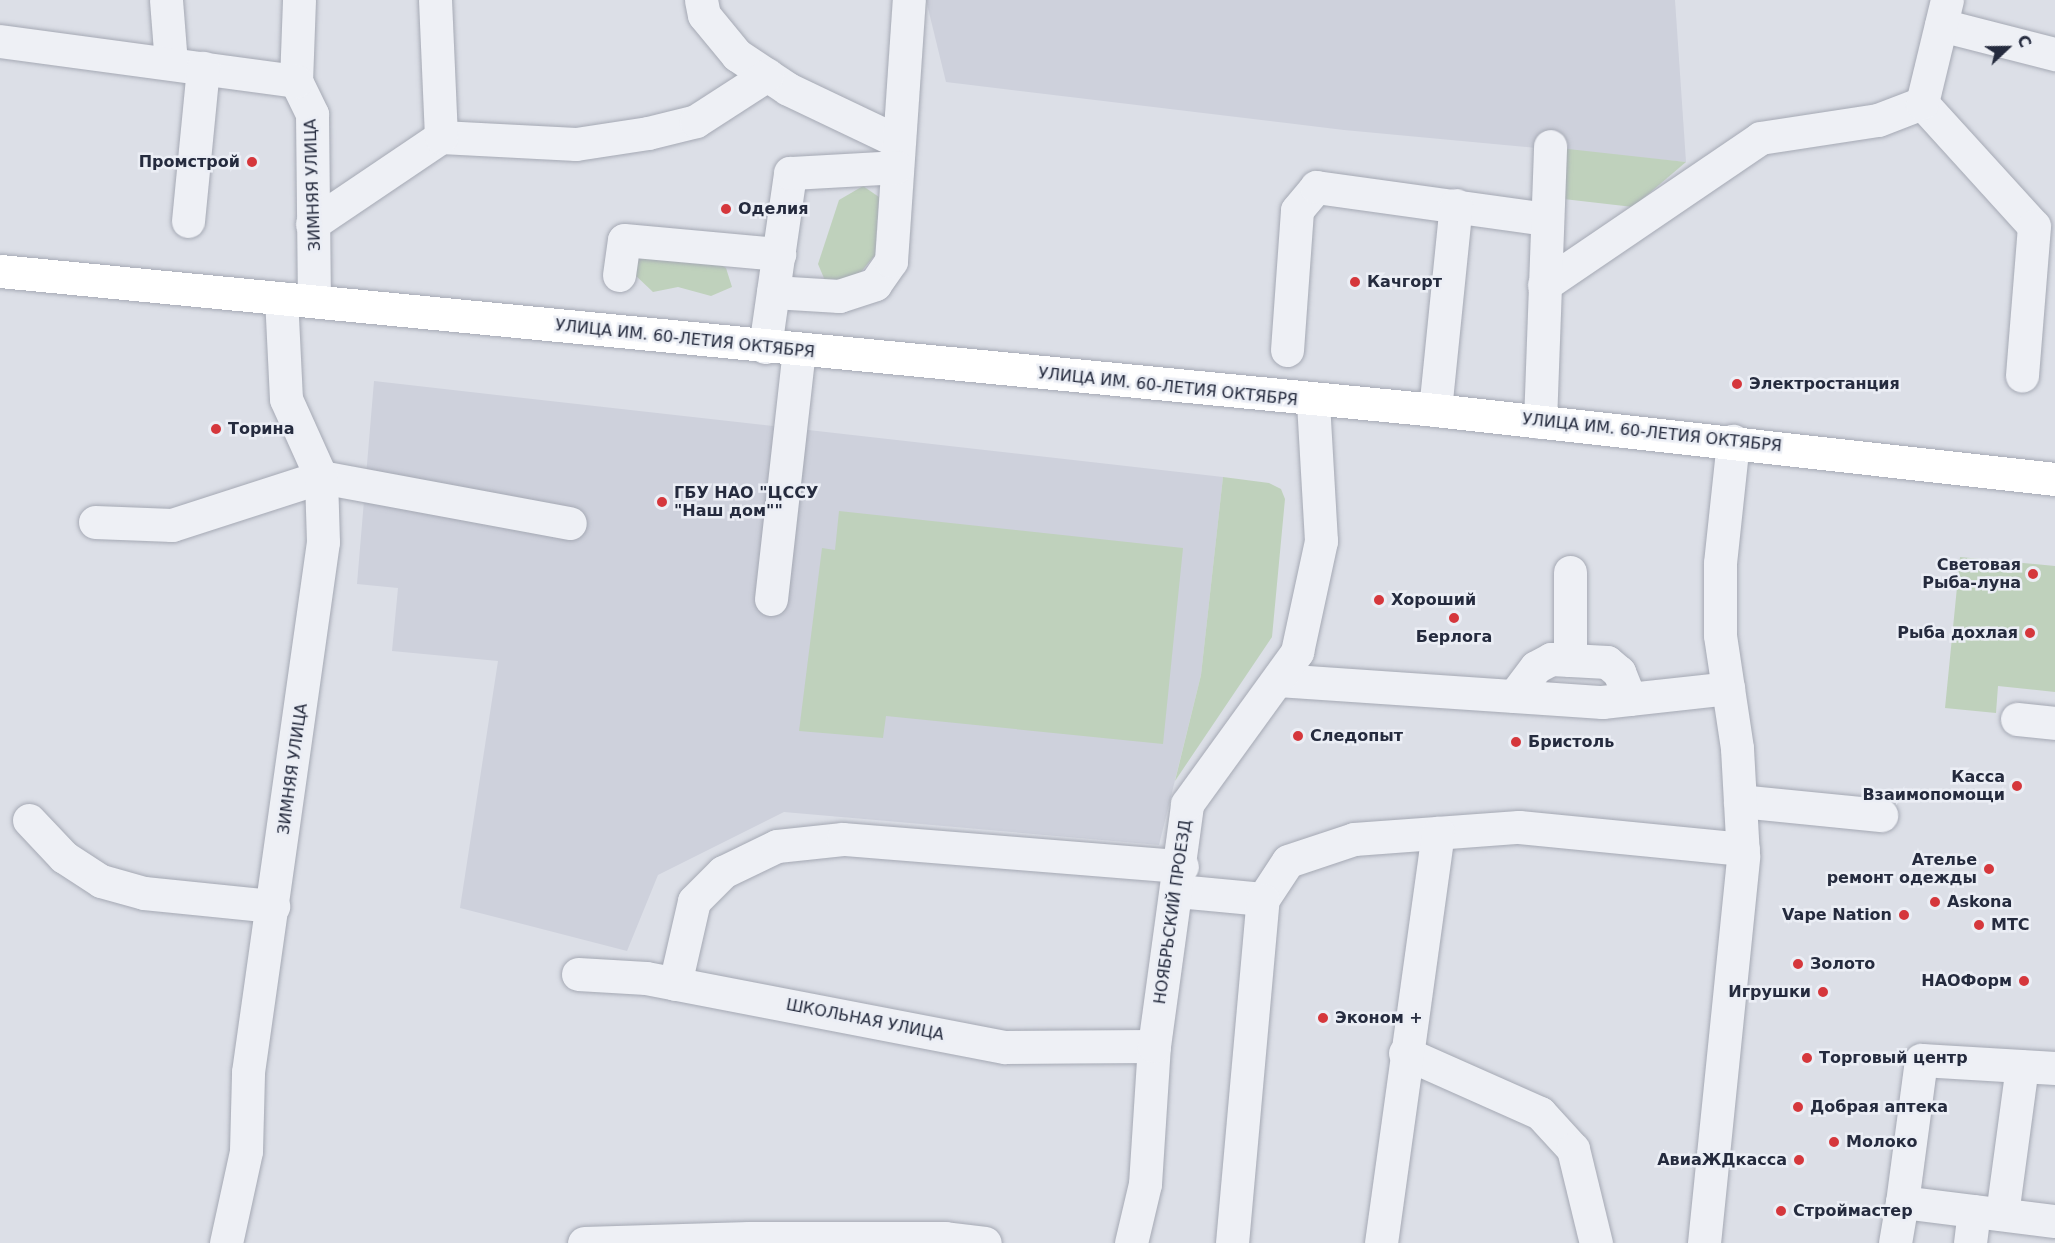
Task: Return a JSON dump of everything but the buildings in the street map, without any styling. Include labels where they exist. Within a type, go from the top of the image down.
[{"type":"main road","name":"УЛИЦА ИМ. 60-ЛЕТИЯ ОКТЯБРЯ","points":[[0,271],[1313,401],[1435,410],[1732,441],[2055,479]]},
{"type":"street","points":[[166,0],[171,63]]},
{"type":"street","name":"ЗИМНЯЯ УЛИЦА","points":[[299,0],[297,81],[312,114],[314,301]]},
{"type":"street","points":[[435,0],[441,137]]},
{"type":"street","points":[[701,0],[704,15],[737,55],[897,154]]},
{"type":"street","points":[[773,292],[839,296],[882,277],[891,261],[909,0]]},
{"type":"street","points":[[1922,103],[1944,13],[2055,54]]},
{"type":"street","points":[[0,41],[297,81]]},
{"type":"street","points":[[188,221],[203,68]]},
{"type":"street","points":[[312,224],[441,137],[576,144],[648,133],[696,121],[767,75]]},
{"type":"street","points":[[1544,285],[1760,138],[1878,120],[1922,103]]},
{"type":"street","points":[[1922,103],[2034,226],[2022,375]]},
{"type":"street","points":[[1540,422],[1550,146]]},
{"type":"street","points":[[765,347],[790,173],[897,154]]},
{"type":"street","points":[[1287,350],[1297,210],[1316,187],[1547,219]]},
{"type":"street","points":[[1435,410],[1456,205]]},
{"type":"street","points":[[619,275],[624,240],[779,254]]},
{"type":"street","name":"ЗИМНЯЯ УЛИЦА","points":[[226,1243],[246,1151],[248,1072],[323,542],[321,477],[286,399],[281,298]]},
{"type":"street","points":[[771,599],[799,350]]},
{"type":"street","name":"НОЯБРЬСКИЙ ПРОЕЗД","points":[[1131,1243],[1145,1184],[1154,1046],[1180,878],[1187,804],[1297,652],[1321,541],[1313,401]]},
{"type":"street","points":[[1704,1243],[1743,849],[1728,688],[1720,635],[1720,563],[1732,441]]},
{"type":"street","points":[[95,522],[172,525],[321,477],[570,523]]},
{"type":"street","points":[[1569,572],[1570,660]]},
{"type":"street","points":[[1514,696],[1536,667],[1551,659],[1607,662],[1619,672],[1630,699]]},
{"type":"street","points":[[1278,680],[1514,696],[1630,699],[1728,688]]},
{"type":"street","points":[[2017,719],[2055,723]]},
{"type":"street","points":[[1740,801],[1881,815]]},
{"type":"street","points":[[29,820],[64,857],[101,881],[144,893],[273,906]]},
{"type":"street","points":[[1232,1243],[1263,899],[1288,861],[1319,847],[1438,833],[1519,827],[1743,849]]},
{"type":"street","points":[[1381,1243],[1438,833]]},
{"type":"street","points":[[675,984],[694,901],[723,872],[777,846],[843,839],[1180,878],[1263,899]]},
{"type":"street","name":"ШКОЛЬНАЯ УЛИЦА","points":[[578,974],[675,984],[1005,1047],[1154,1046]]},
{"type":"street","points":[[1406,1053],[1540,1113],[1573,1149],[1596,1243]]},
{"type":"street","points":[[1896,1243],[1921,1060],[2055,1068]]},
{"type":"street","points":[[1970,1243],[1988,1212],[2022,1066]]},
{"type":"street","points":[[1902,1202],[2055,1221]]},
{"type":"street","points":[[585,1243],[614,1238],[806,1238],[985,1243]]},
{"type":"shaded area","points":[[926,0],[1675,0],[1686,162],[1344,130],[946,82]]},
{"type":"shaded area","points":[[374,381],[1223,477],[1201,675],[1159,845],[784,812],[658,875],[627,951],[460,908],[498,661],[392,651],[398,588],[357,584]]},
{"type":"green space","points":[[1559,148],[1686,162],[1633,207],[1555,198]]},
{"type":"green space","points":[[863,186],[879,197],[875,255],[856,278],[826,283],[818,264],[839,200]]},
{"type":"green space","points":[[638,256],[709,259],[726,268],[732,287],[711,296],[678,287],[653,292],[634,274]]},
{"type":"green space","points":[[1223,477],[1269,483],[1281,489],[1285,499],[1272,637],[1175,781],[1201,675]]},
{"type":"green space","points":[[839,511],[1183,548],[1163,744],[886,716],[883,738],[799,731],[822,548],[835,550]]},
{"type":"green space","points":[[1960,557],[2055,566],[2055,692],[1998,686],[1996,713],[1945,708]]},
{"type":"place","name":"Промстрой","points":[[252,162]]},
{"type":"place","name":"Оделия","points":[[726,209]]},
{"type":"place","name":"Качгорт","points":[[1355,282]]},
{"type":"place","name":"Электростанция","points":[[1737,384]]},
{"type":"place","name":"Торина","points":[[216,429]]},
{"type":"place","name":"ГБУ НАО \"ЦССУ \"Наш дом\"\"","points":[[662,502]]},
{"type":"place","name":"Световая Рыба-луна","points":[[2033,574]]},
{"type":"place","name":"Хороший","points":[[1379,600]]},
{"type":"place","name":"Берлога","points":[[1454,618]]},
{"type":"place","name":"Рыба дохлая","points":[[2030,633]]},
{"type":"place","name":"Следопыт","points":[[1298,736]]},
{"type":"place","name":"Бристоль","points":[[1516,742]]},
{"type":"place","name":"Касса Взаимопомощи","points":[[2017,786]]},
{"type":"place","name":"Ателье ремонт одежды","points":[[1989,869]]},
{"type":"place","name":"Askona","points":[[1935,902]]},
{"type":"place","name":"Vape Nation","points":[[1904,915]]},
{"type":"place","name":"МТС","points":[[1979,925]]},
{"type":"place","name":"Золото","points":[[1798,964]]},
{"type":"place","name":"НАОФорм","points":[[2024,981]]},
{"type":"place","name":"Игрушки","points":[[1823,992]]},
{"type":"place","name":"Эконом +","points":[[1323,1018]]},
{"type":"place","name":"Торговый центр","points":[[1807,1058]]},
{"type":"place","name":"Добрая аптека","points":[[1798,1107]]},
{"type":"place","name":"Молоко","points":[[1834,1142]]},
{"type":"place","name":"АвиаЖДкасса","points":[[1799,1160]]},
{"type":"place","name":"Строймастер","points":[[1781,1211]]}]
